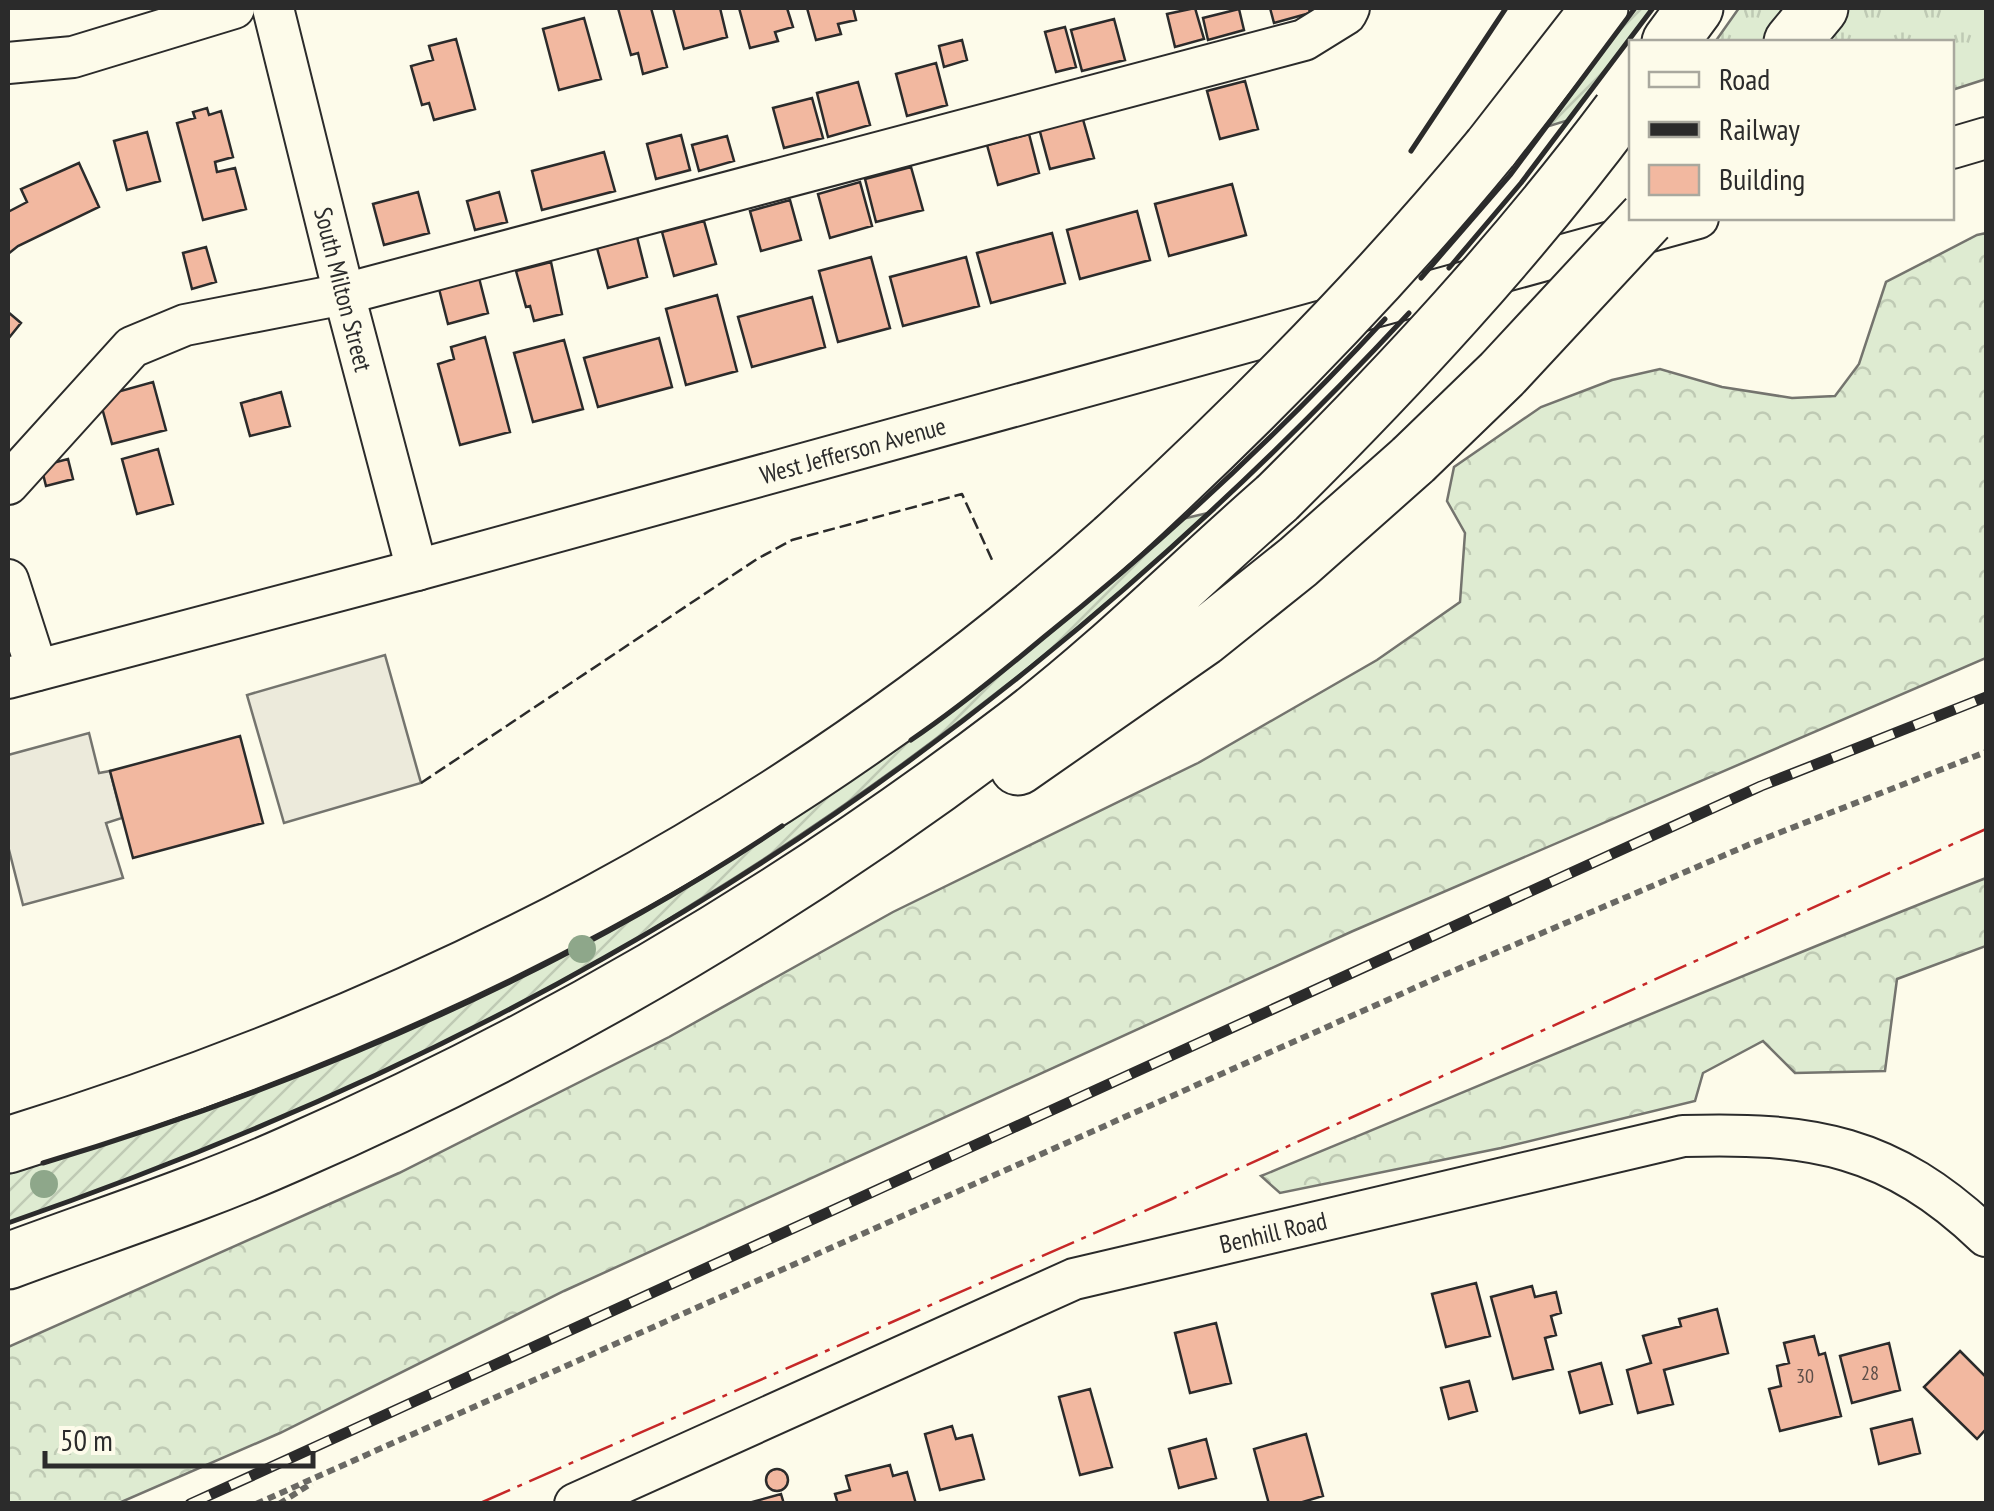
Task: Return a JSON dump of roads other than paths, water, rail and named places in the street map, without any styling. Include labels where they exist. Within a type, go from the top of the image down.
[{"type":"highway","points":[[1491,148],[1567,8]]},
{"type":"highway","points":[[8,1145],[147,1101],[358,1019],[472,967],[640,880],[728,829],[898,716],[974,658],[1114,540],[1309,353],[1435,216],[1600,8]]},
{"type":"highway","points":[[1671,40],[1695,8]]},
{"type":"highway","points":[[1794,40],[1820,8]]},
{"type":"highway","points":[[8,1260],[286,1156],[500,1055],[626,987],[870,835],[1020,724],[1143,621],[1276,498],[1447,324],[1548,206],[1626,104]]},
{"type":"highway","points":[[773,897],[996,783],[1203,638],[1298,562],[1412,460],[1515,360],[1645,220]]},
{"type":"street","points":[[8,63],[73,57],[234,8]]},
{"type":"street","name":"South Milton Street","points":[[273,8],[417,570]]},
{"type":"street","points":[[8,484],[132,347],[185,325],[344,294],[1304,40],[1346,14],[1349,8]]},
{"type":"street","points":[[1954,147],[1986,138]]},
{"type":"street","name":"West Jefferson Avenue","points":[[22,674],[417,570],[1691,220]]},
{"type":"street","points":[[8,580],[22,674]]},
{"type":"street","name":"Benhill Road","points":[[575,1504],[659,1486],[1074,1280],[1684,1136],[1780,1136],[1868,1156],[1920,1183],[1986,1236]]},
{"type":"railway","points":[[190,1504],[1761,786],[1986,697]]}]
